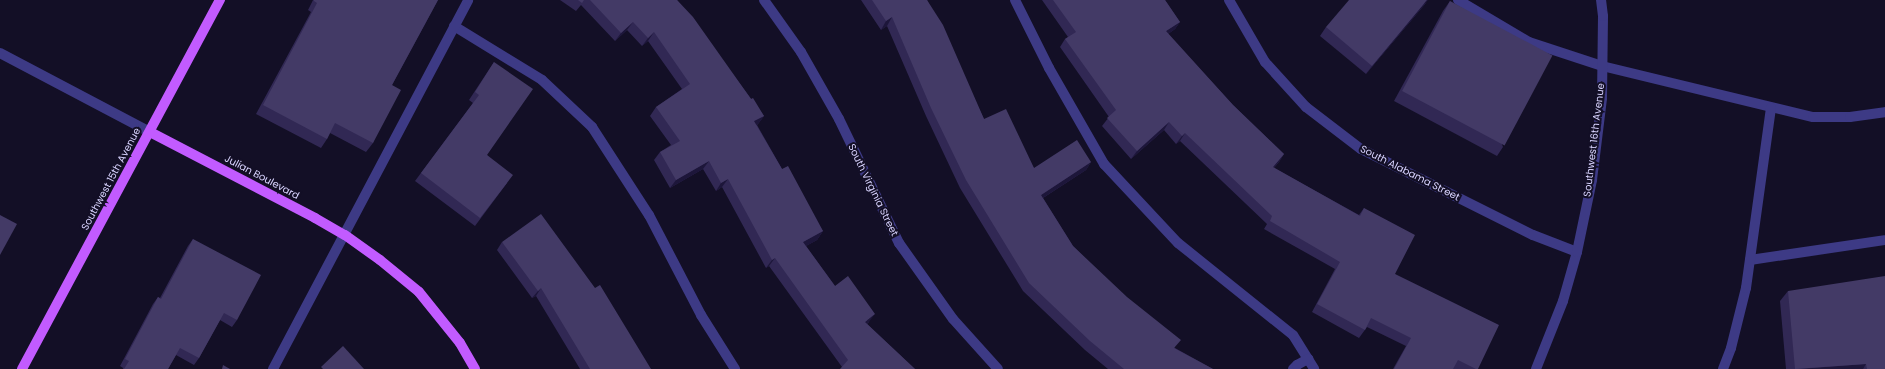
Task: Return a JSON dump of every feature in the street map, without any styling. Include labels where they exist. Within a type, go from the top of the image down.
[{"type":"main road","name":"Southwest 15th Avenue","points":[[22,369],[220,0]]},
{"type":"main road","name":"Julian Boulevard","points":[[150,132],[345,235],[419,292],[460,344],[475,369]]},
{"type":"street","points":[[273,369],[468,0]]},
{"type":"street","name":"South Virginia Street","points":[[764,0],[801,52],[839,119],[899,243],[952,319],[998,369]]},
{"type":"street","points":[[1015,0],[1049,68],[1104,164],[1178,243],[1293,335],[1314,369]]},
{"type":"street","name":"South Alabama Street","points":[[1230,0],[1265,62],[1306,107],[1361,149],[1533,235],[1577,252]]},
{"type":"street","points":[[1458,0],[1529,42],[1602,66],[1813,117],[1850,117],[1885,112]]},
{"type":"street","name":"Southwest 16th Avenue","points":[[1536,369],[1563,301],[1577,252],[1592,180],[1602,98],[1603,16],[1601,0]]},
{"type":"street","points":[[454,26],[542,80],[592,127],[649,214],[701,314],[735,369]]},
{"type":"street","name":"Julian Boulevard","points":[[0,53],[150,132]]},
{"type":"street","points":[[1723,369],[1731,348],[1746,288],[1771,108]]},
{"type":"street","points":[[1750,260],[1885,240]]},
{"type":"street","points":[[1293,369],[1308,359]]},
{"type":"building","points":[[314,0],[438,0],[392,85],[401,90],[373,143],[335,123],[327,139],[263,105],[317,3]]},
{"type":"building","points":[[590,0],[677,0],[693,17],[751,99],[753,98],[764,116],[754,121],[782,169],[788,166],[823,231],[803,242],[835,286],[848,276],[875,314],[865,322],[915,369],[840,369],[848,360],[775,258],[772,260],[728,179],[721,183],[709,161],[676,180],[660,152],[680,141],[656,107],[690,84],[654,32],[648,38],[633,22],[621,33]]},
{"type":"building","points":[[872,0],[927,0],[943,25],[984,119],[1006,109],[1034,168],[1077,140],[1091,162],[1041,195],[1073,246],[1127,297],[1181,340],[1174,348],[1213,369],[1124,369],[1090,341],[1029,283],[966,180],[931,108],[892,17],[886,21]]},
{"type":"building","points":[[1053,0],[1165,0],[1180,22],[1166,31],[1233,105],[1284,154],[1273,167],[1360,216],[1364,208],[1415,235],[1395,274],[1499,325],[1478,369],[1458,360],[1453,369],[1394,369],[1411,338],[1371,318],[1365,330],[1317,304],[1340,262],[1270,221],[1272,216],[1185,133],[1182,136],[1169,122],[1137,151],[1107,118],[1116,110],[1065,39],[1076,32]]},
{"type":"building","points":[[1349,0],[1427,0],[1372,66],[1326,27]]},
{"type":"building","points":[[1450,1],[1552,55],[1505,146],[1402,91]]},
{"type":"building","points":[[494,62],[533,89],[487,155],[513,175],[480,218],[421,173],[479,95],[475,92]]},
{"type":"building","points":[[541,214],[595,288],[600,285],[651,369],[590,369],[541,288],[538,291],[502,242]]},
{"type":"building","points":[[0,215],[17,224],[0,255]]},
{"type":"building","points":[[193,239],[261,275],[237,320],[224,313],[199,358],[180,348],[168,369],[124,369],[129,361],[125,359],[158,297],[161,299]]},
{"type":"building","points":[[1885,276],[1885,369],[1867,369],[1866,364],[1795,369],[1788,291]]},
{"type":"building","points":[[343,346],[364,369],[323,369],[321,367]]},
{"type":"building","points":[[223,365],[230,369],[222,369]]}]
